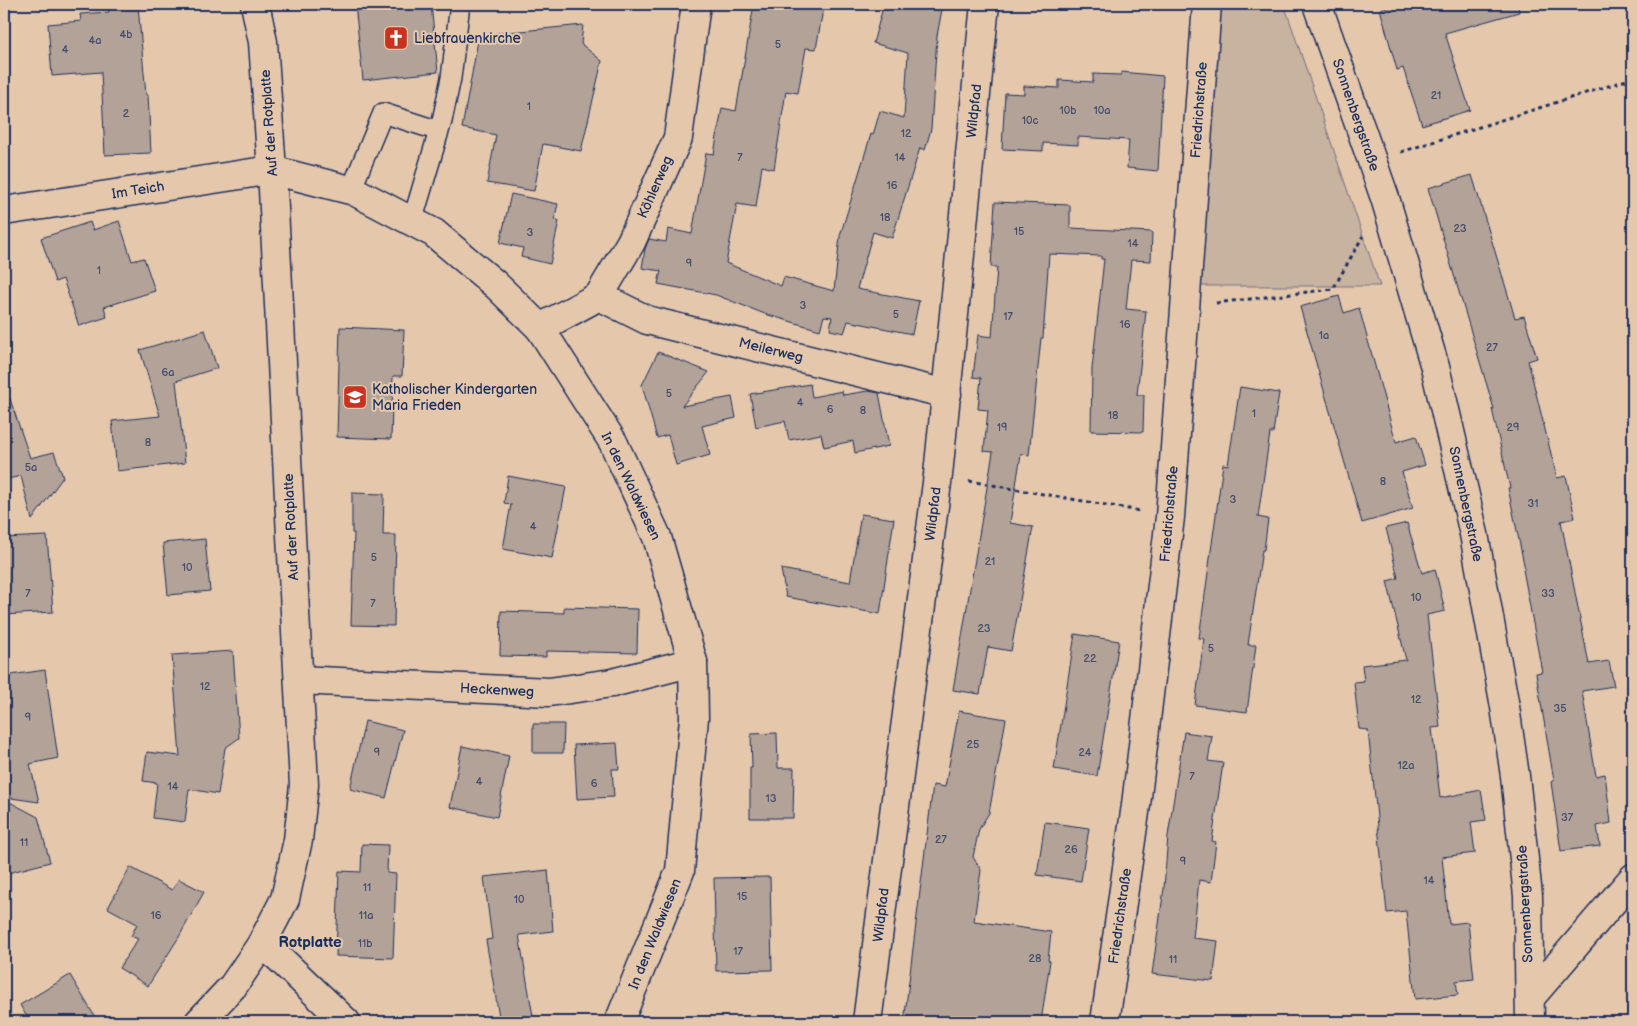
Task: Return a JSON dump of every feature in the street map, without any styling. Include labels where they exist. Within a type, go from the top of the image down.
[{"type":"street","name":"Auf der Rotplatte","points":[[199,1022],[233,986],[261,945],[285,899],[298,840],[304,785],[272,170],[263,42],[255,4]]},
{"type":"street","name":"Köhlerweg","points":[[599,296],[631,242],[678,138],[696,4]]},
{"type":"street","name":"Wildpfad","points":[[867,1022],[938,475],[985,4]]},
{"type":"street","name":"Friedrichstraße","points":[[1105,1022],[1136,806],[1170,517],[1207,4]]},
{"type":"street","name":"Sonnenbergstraße","points":[[1318,4],[1385,198],[1435,368],[1474,534],[1505,706],[1515,776],[1528,896],[1530,1010]]},
{"type":"street","name":"In den Waldwiesen","points":[[272,170],[351,190],[434,233],[496,284],[540,328],[613,442],[657,536],[692,662],[694,718],[680,871],[619,1022]]},
{"type":"street","name":"Im Teich","points":[[4,211],[272,170]]},
{"type":"street","points":[[540,328],[599,296]]},
{"type":"street","name":"Meilerweg","points":[[599,296],[647,320],[946,394]]},
{"type":"street","name":"Heckenweg","points":[[299,680],[549,692],[612,683],[692,662]]},
{"type":"street","points":[[1530,1010],[1633,878]]},
{"type":"street","points":[[261,945],[277,956],[346,1022]]},
{"type":"lane","points":[[412,222],[440,131],[451,78],[460,4]]},
{"type":"lane","points":[[351,190],[383,113],[440,131]]},
{"type":"path","points":[[1372,162],[1633,78]]},
{"type":"path","points":[[1186,307],[1333,289],[1385,198]]},
{"type":"path","points":[[938,475],[1170,517]]},
{"type":"shaded area","points":[[1219,4],[1284,4],[1380,286],[1201,286]]},
{"type":"building","name":"Liebfrauenkirche","points":[[355,4],[431,4],[438,72],[363,80]]},
{"type":"building","points":[[754,4],[824,4],[816,49],[806,48],[798,93],[786,91],[774,169],[762,166],[756,207],[737,204],[726,263],[781,286],[784,277],[834,291],[840,236],[871,134],[873,135],[880,111],[904,118],[908,53],[873,43],[884,4],[943,4],[937,36],[931,129],[925,150],[920,148],[892,238],[873,232],[857,289],[919,301],[912,334],[848,321],[844,333],[830,330],[832,317],[824,316],[820,330],[765,314],[716,295],[658,284],[661,271],[642,268],[645,249],[649,239],[666,242],[668,229],[692,234],[706,153],[714,154],[722,108],[736,111]]},
{"type":"building","points":[[1400,4],[1518,4],[1519,12],[1445,33],[1470,110],[1422,125],[1403,68],[1397,70],[1380,9]]},
{"type":"building","points":[[138,6],[146,95],[148,95],[151,153],[105,155],[101,72],[52,76],[48,24],[81,21],[80,14],[109,12],[109,8]]},
{"type":"building","points":[[583,25],[581,44],[602,61],[581,151],[543,144],[534,191],[487,183],[496,135],[462,128],[479,35]]},
{"type":"building","points":[[1121,72],[1163,76],[1158,171],[1127,168],[1129,140],[1078,137],[1078,145],[1043,143],[1043,151],[1002,149],[1005,93],[1024,94],[1024,86],[1059,88],[1059,80],[1093,82],[1093,74],[1121,75]]},
{"type":"building","points":[[1472,175],[1515,318],[1524,316],[1537,358],[1528,361],[1557,478],[1566,476],[1575,518],[1561,521],[1589,664],[1609,661],[1614,686],[1582,691],[1596,776],[1605,774],[1611,823],[1597,826],[1600,846],[1561,851],[1551,782],[1554,781],[1536,673],[1542,672],[1523,569],[1525,569],[1508,488],[1510,488],[1492,409],[1494,409],[1428,188]]},
{"type":"building","points":[[511,194],[558,204],[554,220],[559,221],[550,264],[521,257],[523,248],[500,243]]},
{"type":"building","points":[[995,202],[1070,205],[1070,228],[1152,232],[1151,261],[1131,260],[1126,309],[1146,311],[1137,395],[1144,395],[1143,432],[1091,431],[1092,369],[1104,259],[1101,259],[1101,256],[1049,254],[1043,338],[1041,338],[1029,455],[1021,454],[1010,523],[1033,527],[1011,651],[988,647],[980,694],[953,690],[993,452],[984,451],[988,410],[978,409],[981,378],[973,377],[978,335],[992,337],[997,267],[991,267]]},
{"type":"building","points":[[119,221],[132,261],[144,258],[155,291],[104,307],[107,317],[79,326],[63,279],[55,282],[41,238],[90,222],[93,230]]},
{"type":"building","points":[[1339,296],[1344,313],[1359,308],[1396,442],[1416,436],[1425,465],[1402,472],[1413,508],[1362,523],[1300,307]]},
{"type":"building","points":[[340,327],[404,330],[402,376],[393,376],[391,439],[337,437]]},
{"type":"building","points":[[205,330],[217,368],[176,381],[185,463],[117,471],[112,421],[160,416],[140,350]]},
{"type":"building","points":[[658,352],[709,372],[682,406],[732,397],[736,418],[702,426],[710,455],[676,465],[668,435],[657,438],[642,385]]},
{"type":"building","points":[[810,384],[812,397],[842,391],[843,395],[868,391],[879,393],[889,446],[855,453],[853,441],[824,447],[821,434],[789,440],[785,421],[756,427],[750,394]]},
{"type":"building","points":[[1240,387],[1279,393],[1273,433],[1270,433],[1258,517],[1268,519],[1248,645],[1256,645],[1247,712],[1195,705],[1204,639],[1199,638],[1223,464],[1228,465]]},
{"type":"building","points":[[4,396],[9,396],[30,458],[54,452],[63,477],[32,520],[21,476],[4,480]]},
{"type":"building","points":[[508,476],[566,487],[552,558],[503,549],[511,504],[504,503]]},
{"type":"building","points":[[352,493],[384,494],[383,535],[396,535],[394,626],[351,625],[354,533],[352,533]]},
{"type":"building","points":[[861,514],[894,519],[880,614],[786,597],[781,569],[850,582]]},
{"type":"building","points":[[1407,523],[1422,573],[1435,569],[1445,611],[1427,615],[1440,727],[1432,728],[1440,798],[1481,790],[1486,820],[1471,822],[1475,853],[1442,857],[1449,924],[1468,922],[1474,979],[1456,981],[1458,995],[1415,999],[1406,911],[1387,913],[1368,730],[1359,729],[1354,682],[1364,681],[1362,665],[1406,660],[1387,581],[1398,578],[1386,528]]},
{"type":"building","points":[[47,536],[53,612],[4,615],[4,538]]},
{"type":"building","points":[[205,539],[210,591],[168,595],[163,543]]},
{"type":"building","points":[[564,607],[638,609],[637,653],[546,651],[546,657],[500,656],[501,611],[564,613]]},
{"type":"building","points":[[1075,634],[1119,641],[1097,776],[1054,769]]},
{"type":"building","points":[[233,651],[239,738],[225,748],[218,794],[189,789],[185,822],[153,818],[157,783],[143,781],[147,752],[180,756],[172,655]]},
{"type":"building","points":[[45,670],[58,758],[30,764],[39,802],[4,797],[4,676]]},
{"type":"building","points":[[959,711],[1006,719],[989,813],[979,829],[973,857],[981,870],[974,921],[1051,932],[1048,960],[1050,961],[1041,1022],[904,1022],[933,785],[945,787]]},
{"type":"building","points":[[365,721],[403,730],[386,798],[350,789]]},
{"type":"building","points":[[533,724],[564,724],[563,753],[533,753]]},
{"type":"building","points":[[1184,732],[1212,736],[1208,761],[1223,763],[1212,841],[1216,842],[1211,882],[1199,880],[1193,938],[1218,941],[1213,981],[1152,974],[1164,888],[1168,836]]},
{"type":"building","points":[[777,733],[778,768],[794,768],[793,818],[750,818],[751,734]]},
{"type":"building","points":[[617,743],[619,769],[612,769],[614,797],[577,799],[574,745]]},
{"type":"building","points":[[462,746],[509,756],[497,817],[450,807]]},
{"type":"building","points":[[4,799],[38,817],[50,862],[4,874]]},
{"type":"building","points":[[1045,822],[1089,828],[1081,881],[1037,875]]},
{"type":"building","points":[[362,844],[388,845],[387,873],[396,874],[393,958],[336,956],[339,871],[361,872]]},
{"type":"building","points":[[130,867],[172,890],[179,879],[204,892],[179,937],[148,986],[119,968],[138,939],[131,936],[137,924],[108,908]]},
{"type":"building","points":[[548,870],[553,931],[519,935],[534,1022],[500,1022],[486,940],[492,939],[484,877]]},
{"type":"building","points":[[770,877],[772,970],[716,971],[714,878]]},
{"type":"building","points":[[70,975],[98,1022],[30,1022],[20,1005]]},
{"type":"place","name":"Liebfrauenkirche","points":[[396,38]]},
{"type":"place","name":"Katholischer Kindergarten Maria Frieden","points":[[355,397]]},
{"type":"district","name":"Rotplatte","points":[[310,942]]}]
